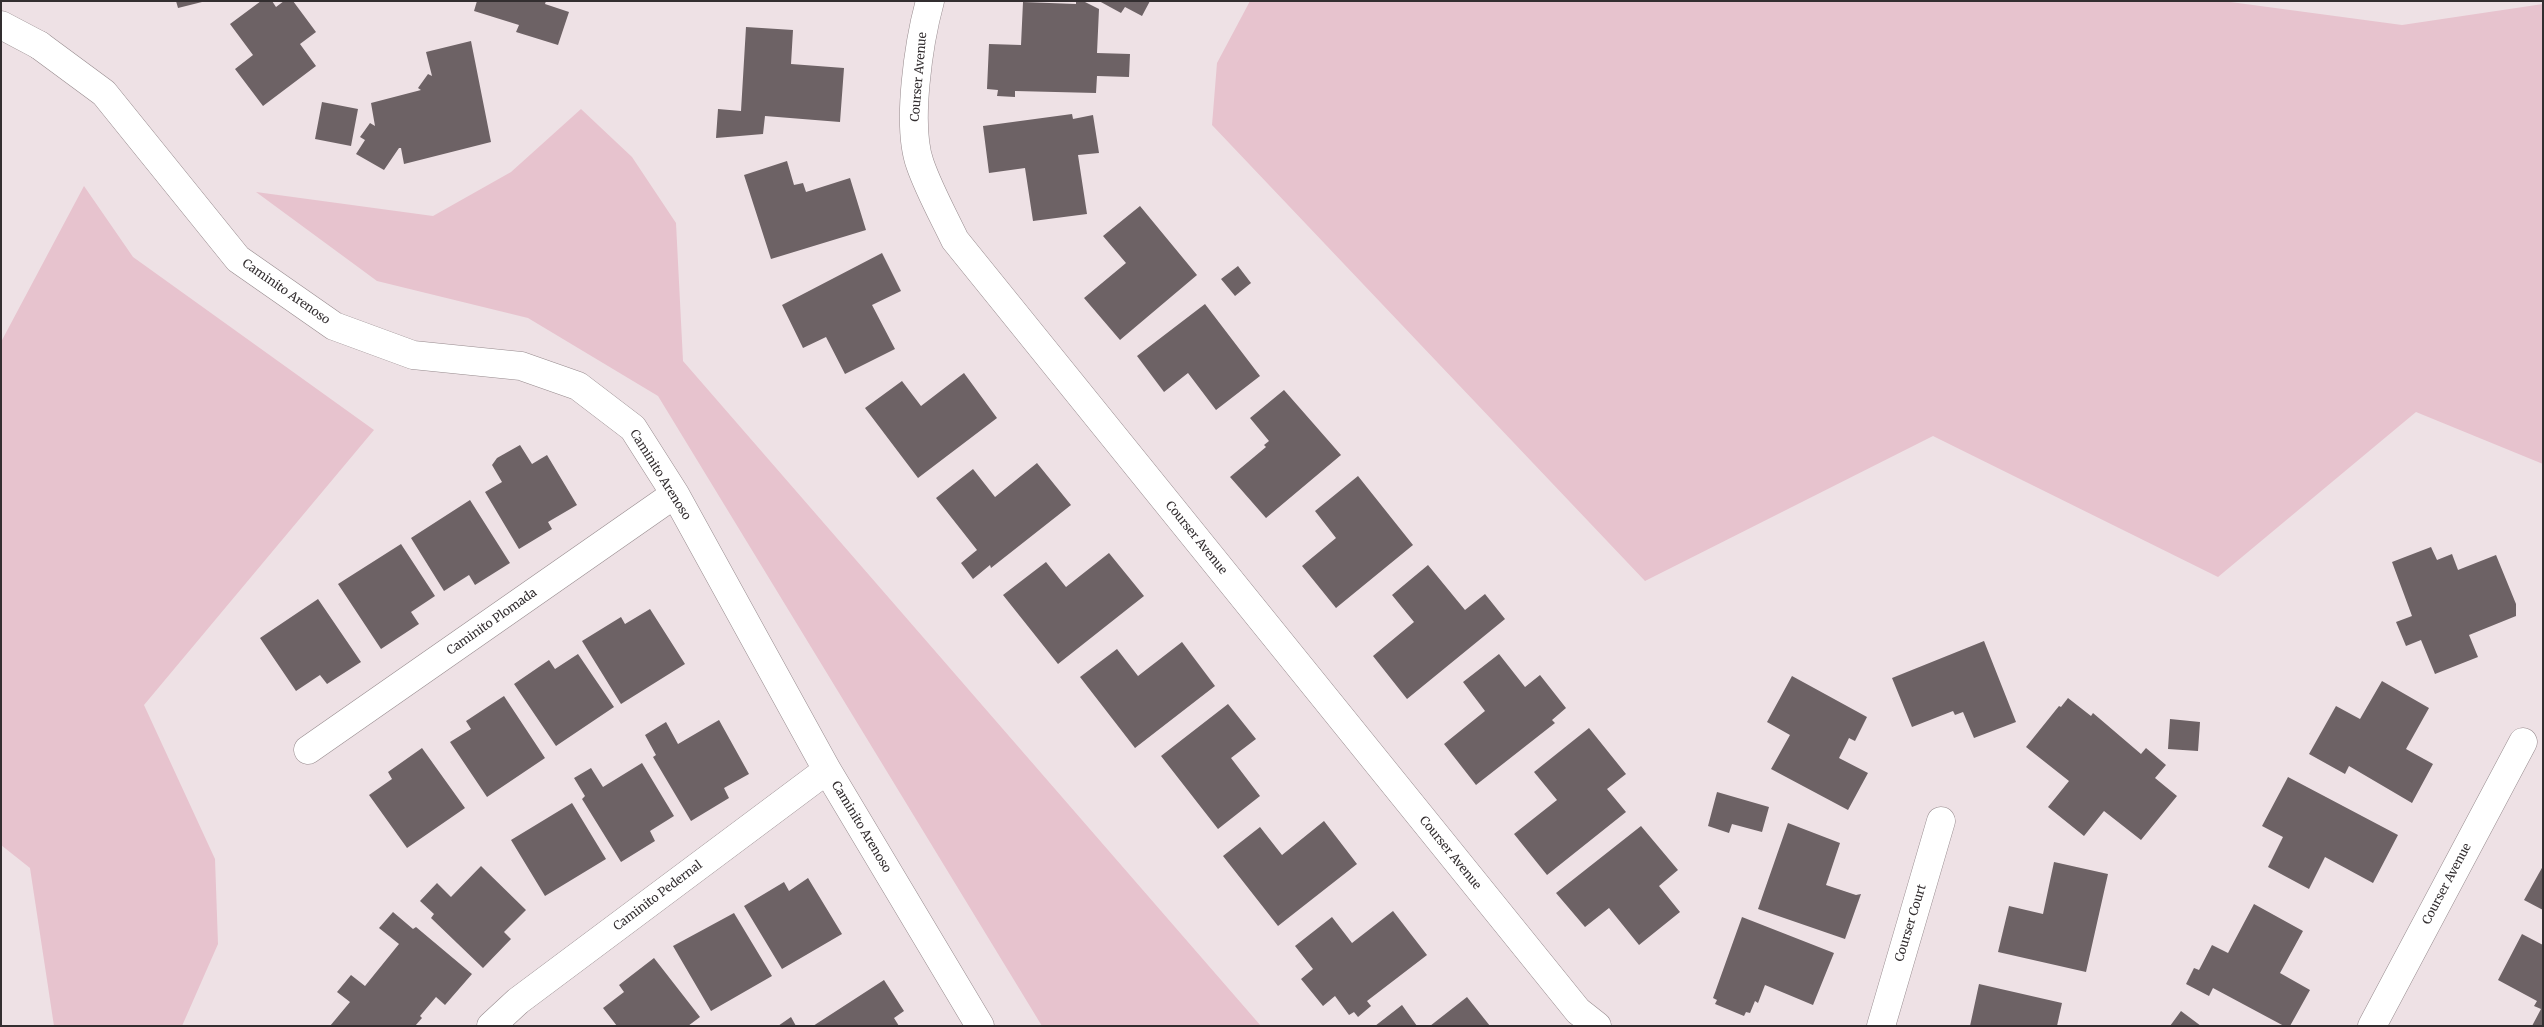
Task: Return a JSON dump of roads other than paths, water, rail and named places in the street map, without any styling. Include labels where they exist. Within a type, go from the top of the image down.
[{"type":"street","name":"Courser Avenue","points":[[930,1],[922,30],[914,121],[919,162],[955,240],[1578,1011],[1597,1026]]},
{"type":"street","name":"Caminito Arenoso","points":[[1,25],[39,45],[104,93],[238,259],[334,326],[414,355],[521,366],[578,386],[633,428],[675,494],[827,770],[980,1026]]},
{"type":"street","name":"Caminito Plomada","points":[[308,750],[675,494]]},
{"type":"street","name":"Courser Avenue","points":[[2372,1026],[2523,742]]},
{"type":"street","name":"Caminito Pedernal","points":[[491,1026],[526,995],[827,770]]},
{"type":"street","name":"Courser Court","points":[[1880,1026],[1942,821]]}]
